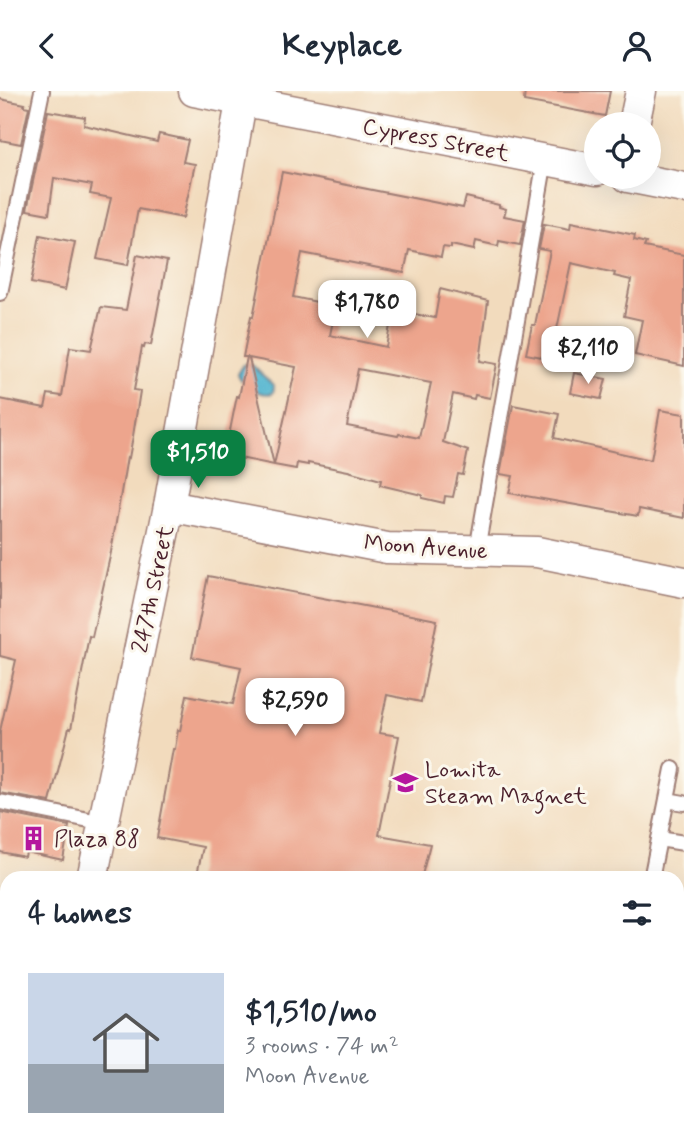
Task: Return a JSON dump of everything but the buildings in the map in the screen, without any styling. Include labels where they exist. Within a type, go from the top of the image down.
[{"type":"street","name":"Cypress Street","points":[[194,91],[243,96],[584,168]]},
{"type":"street","points":[[637,112],[641,91]]},
{"type":"street","name":"247th Street","points":[[94,871],[169,506],[243,96]]},
{"type":"street","points":[[661,183],[684,188]]},
{"type":"street","name":"Moon Avenue","points":[[169,506],[387,548],[537,552],[684,582]]},
{"type":"lane","points":[[0,293],[42,91]]},
{"type":"lane","points":[[478,550],[545,160]]},
{"type":"lane","points":[[653,871],[673,769]]},
{"type":"lane","points":[[667,800],[684,803]]},
{"type":"lane","points":[[0,801],[104,823]]},
{"type":"lane","points":[[659,839],[684,843]]},
{"type":"water","points":[[244,364],[252,365],[274,386],[273,393],[258,392],[243,382],[238,374]]},
{"type":"place","name":"Lomita Steam Magnet","points":[[405,782]]},
{"type":"place","name":"Plaza 88","points":[[34,838]]}]
